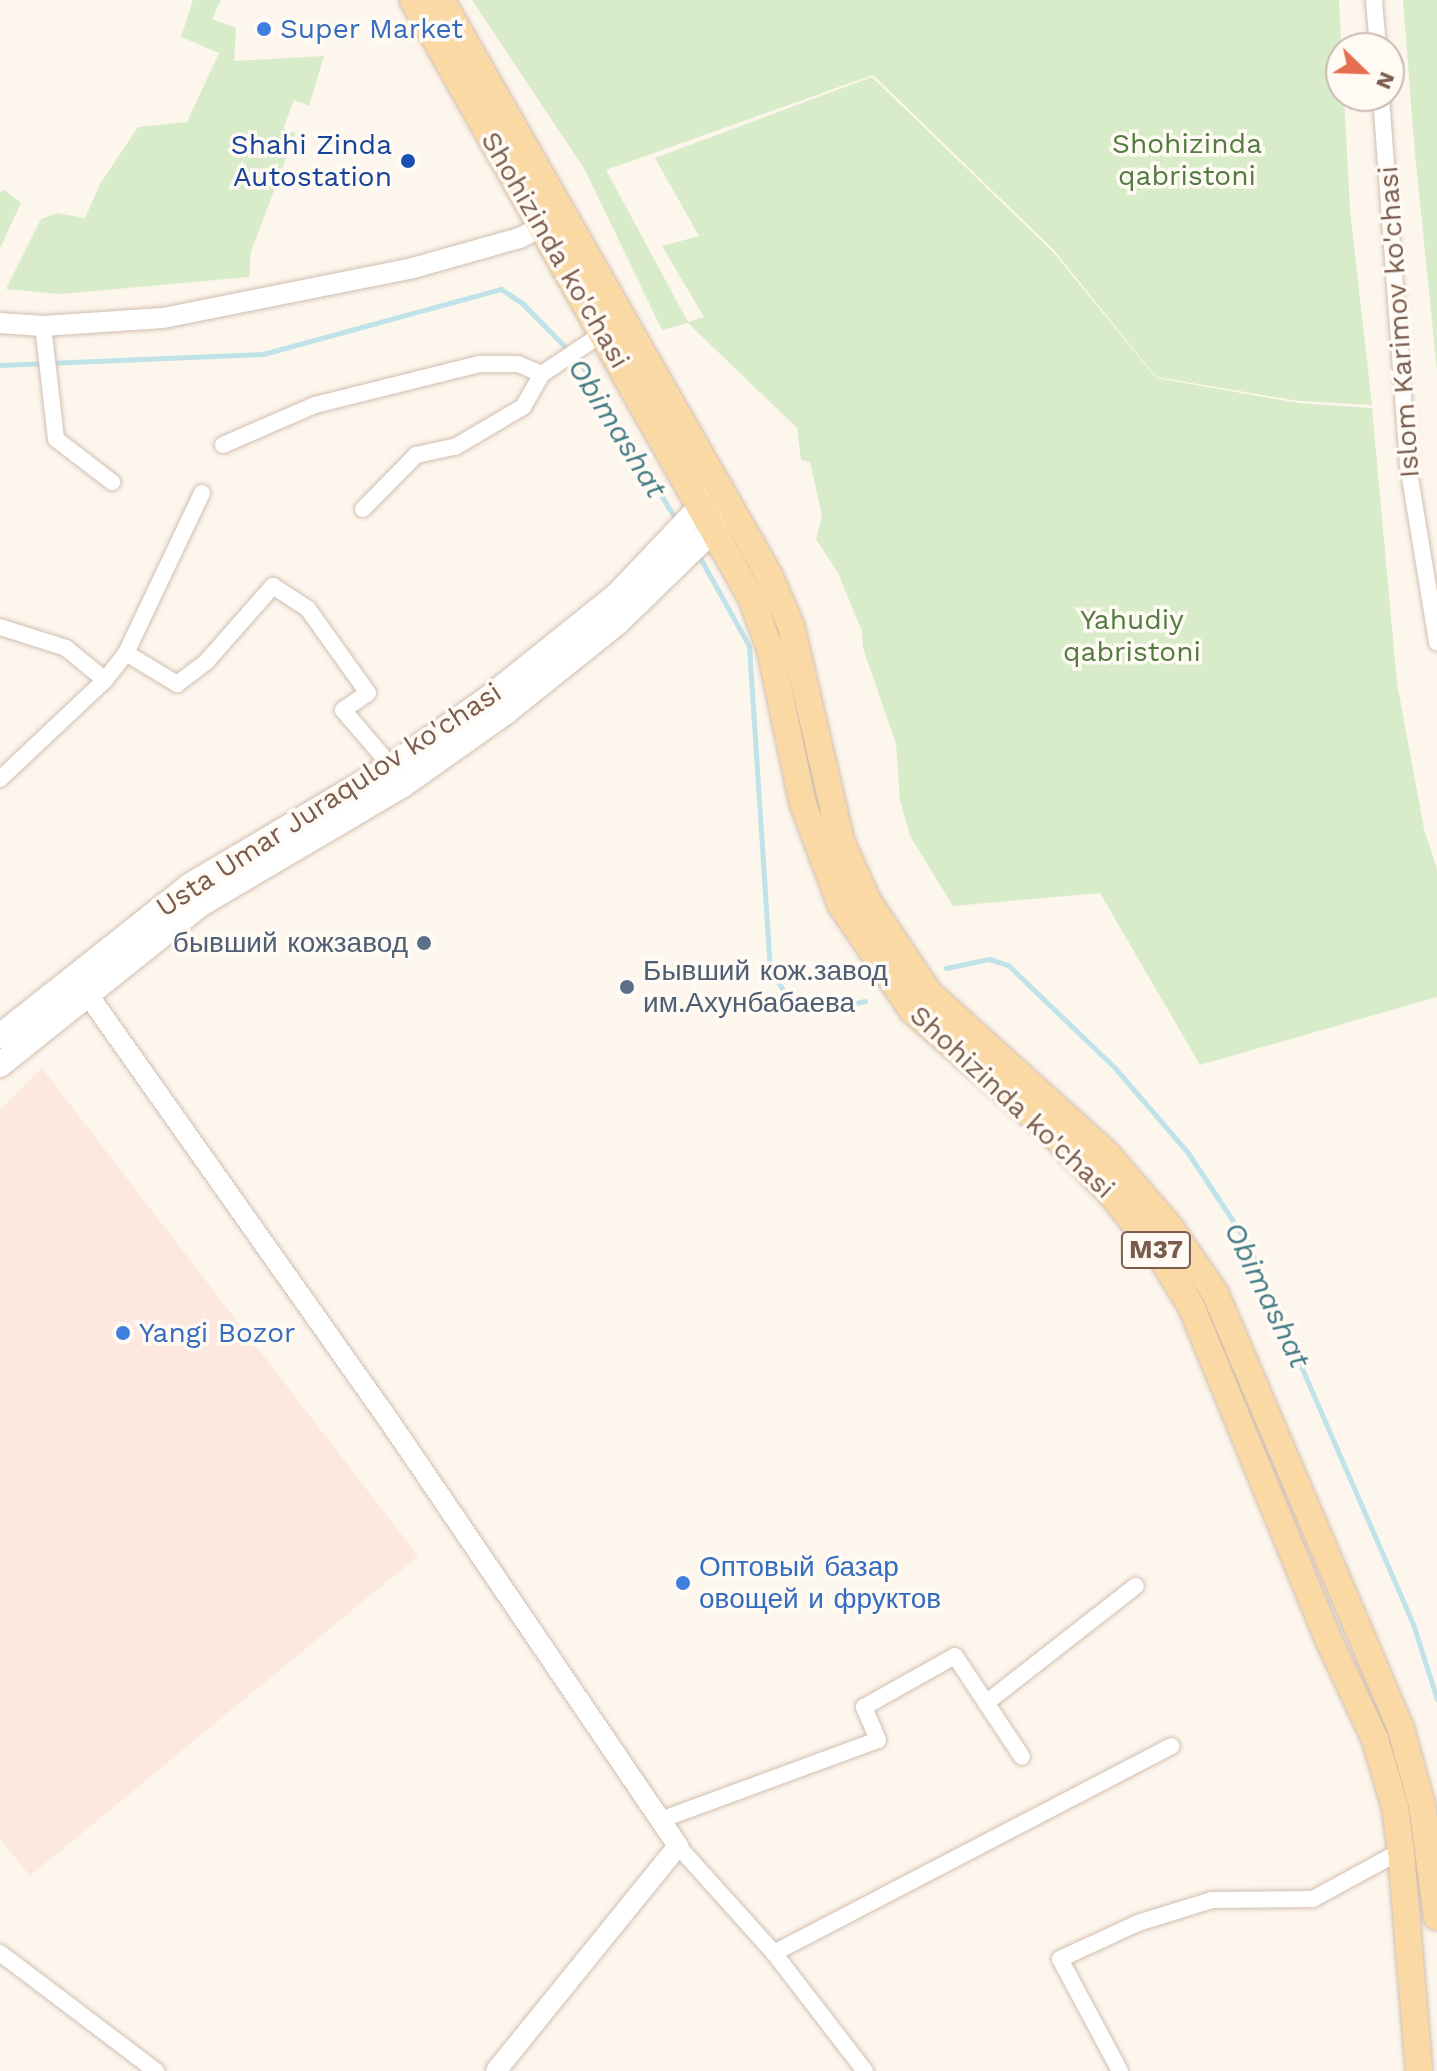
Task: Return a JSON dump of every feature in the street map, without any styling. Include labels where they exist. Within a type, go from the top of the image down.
[{"type":"main road","name":"Shohizinda ko'chasi","points":[[413,0],[553,220],[591,339],[716,508],[770,649],[818,857],[873,959],[936,1036],[1047,1128],[1111,1194],[1161,1257],[1191,1306],[1329,1641],[1375,1739],[1401,1851],[1419,2071]]},
{"type":"main road","name":"Shohizinda ko'chasi","points":[[441,0],[553,220],[716,508],[791,626],[841,841],[897,950],[964,1028],[1107,1154],[1169,1226],[1215,1293],[1401,1730],[1422,1805],[1437,1917]]},
{"type":"main road","name":"Usta Umar Juraqulov ko'chasi","points":[[0,1065],[81,984],[189,886],[391,766],[486,700],[617,595],[716,508]]},
{"type":"main road","name":"Usta Umar Juraqulov ko'chasi","points":[[0,1036],[201,904],[403,785],[506,712],[617,623],[716,508]]},
{"type":"street","points":[[1374,0],[1377,32]]},
{"type":"street","name":"Islom Karimov ko'chasi","points":[[1382,112],[1408,465],[1437,643]]},
{"type":"street","points":[[0,323],[43,326],[163,318],[413,268],[520,238],[553,220]]},
{"type":"street","points":[[43,326],[44,359],[56,439],[112,482]]},
{"type":"street","points":[[363,509],[416,455],[455,447],[523,407],[546,370],[591,339]]},
{"type":"street","points":[[223,445],[315,405],[479,364],[518,364],[546,370]]},
{"type":"street","points":[[0,779],[105,680],[126,653],[202,493]]},
{"type":"street","points":[[126,653],[177,684],[207,661],[273,586],[308,609],[368,693],[343,710],[391,766]]},
{"type":"street","points":[[0,627],[66,648],[105,680]]},
{"type":"street","points":[[81,984],[663,1819],[678,1846],[774,1953],[865,2071]]},
{"type":"street","points":[[986,1703],[1136,1586]]},
{"type":"street","points":[[663,1819],[878,1740],[864,1707],[955,1656],[1022,1757]]},
{"type":"street","points":[[774,1953],[1171,1746]]},
{"type":"street","points":[[496,2071],[678,1846]]},
{"type":"street","points":[[1120,2071],[1060,1959],[1138,1923],[1212,1900],[1313,1899],[1401,1851]]},
{"type":"street","points":[[0,1953],[156,2071]]},
{"type":"shaded area","name":"Yangi Bozor","points":[[42,1068],[418,1556],[30,1876],[0,1839],[0,1110]]},
{"type":"green space","points":[[193,0],[221,0],[212,19],[236,28],[234,61],[324,56],[309,106],[294,100],[283,129],[296,133],[251,251],[249,277],[61,294],[6,289],[41,219],[57,213],[85,218],[100,184],[138,127],[187,122],[219,53],[181,37]]},
{"type":"green space","name":"Yahudiy qabristoni","points":[[472,0],[1339,0],[1341,32],[1325,32],[1325,112],[1345,112],[1350,210],[1372,405],[1299,401],[1156,377],[1053,249],[873,75],[606,170],[688,322],[704,317],[662,246],[699,236],[655,158],[872,77],[1053,252],[1156,378],[1298,403],[1372,408],[1397,683],[1424,829],[1437,869],[1437,997],[1200,1065],[1100,893],[953,906],[910,836],[900,800],[896,744],[863,648],[862,631],[838,573],[816,539],[822,516],[810,462],[801,460],[797,428],[688,323],[662,330],[585,170]]},
{"type":"green space","points":[[1403,0],[1437,0],[1437,371],[1414,143]]},
{"type":"green space","points":[[4,190],[21,203],[0,248],[0,192]]},
{"type":"waterway","name":"Obimashat","points":[[0,365],[263,354],[501,289],[523,304],[580,362],[676,520]]},
{"type":"waterway","name":"Obimashat","points":[[699,556],[749,646],[770,971],[787,995],[816,1012],[865,1001]]},
{"type":"waterway","name":"Obimashat","points":[[946,968],[989,959],[1008,965],[1115,1068],[1188,1153],[1247,1242],[1413,1624],[1437,1699]]},
{"type":"place","name":"Super Market","points":[[264,29]]},
{"type":"place","name":"Shahi Zinda Autostation","points":[[408,161]]},
{"type":"place","name":"бывший кожзавод","points":[[424,943]]},
{"type":"place","name":"Бывший кож.завод им.Ахунбабаева","points":[[627,987]]},
{"type":"place","name":"Yangi Bozor","points":[[123,1333]]},
{"type":"place","name":"Оптовый базар овощей и фруктов","points":[[683,1583]]},
{"type":"park label","name":"Shohizinda qabristoni","points":[[1187,160]]}]
